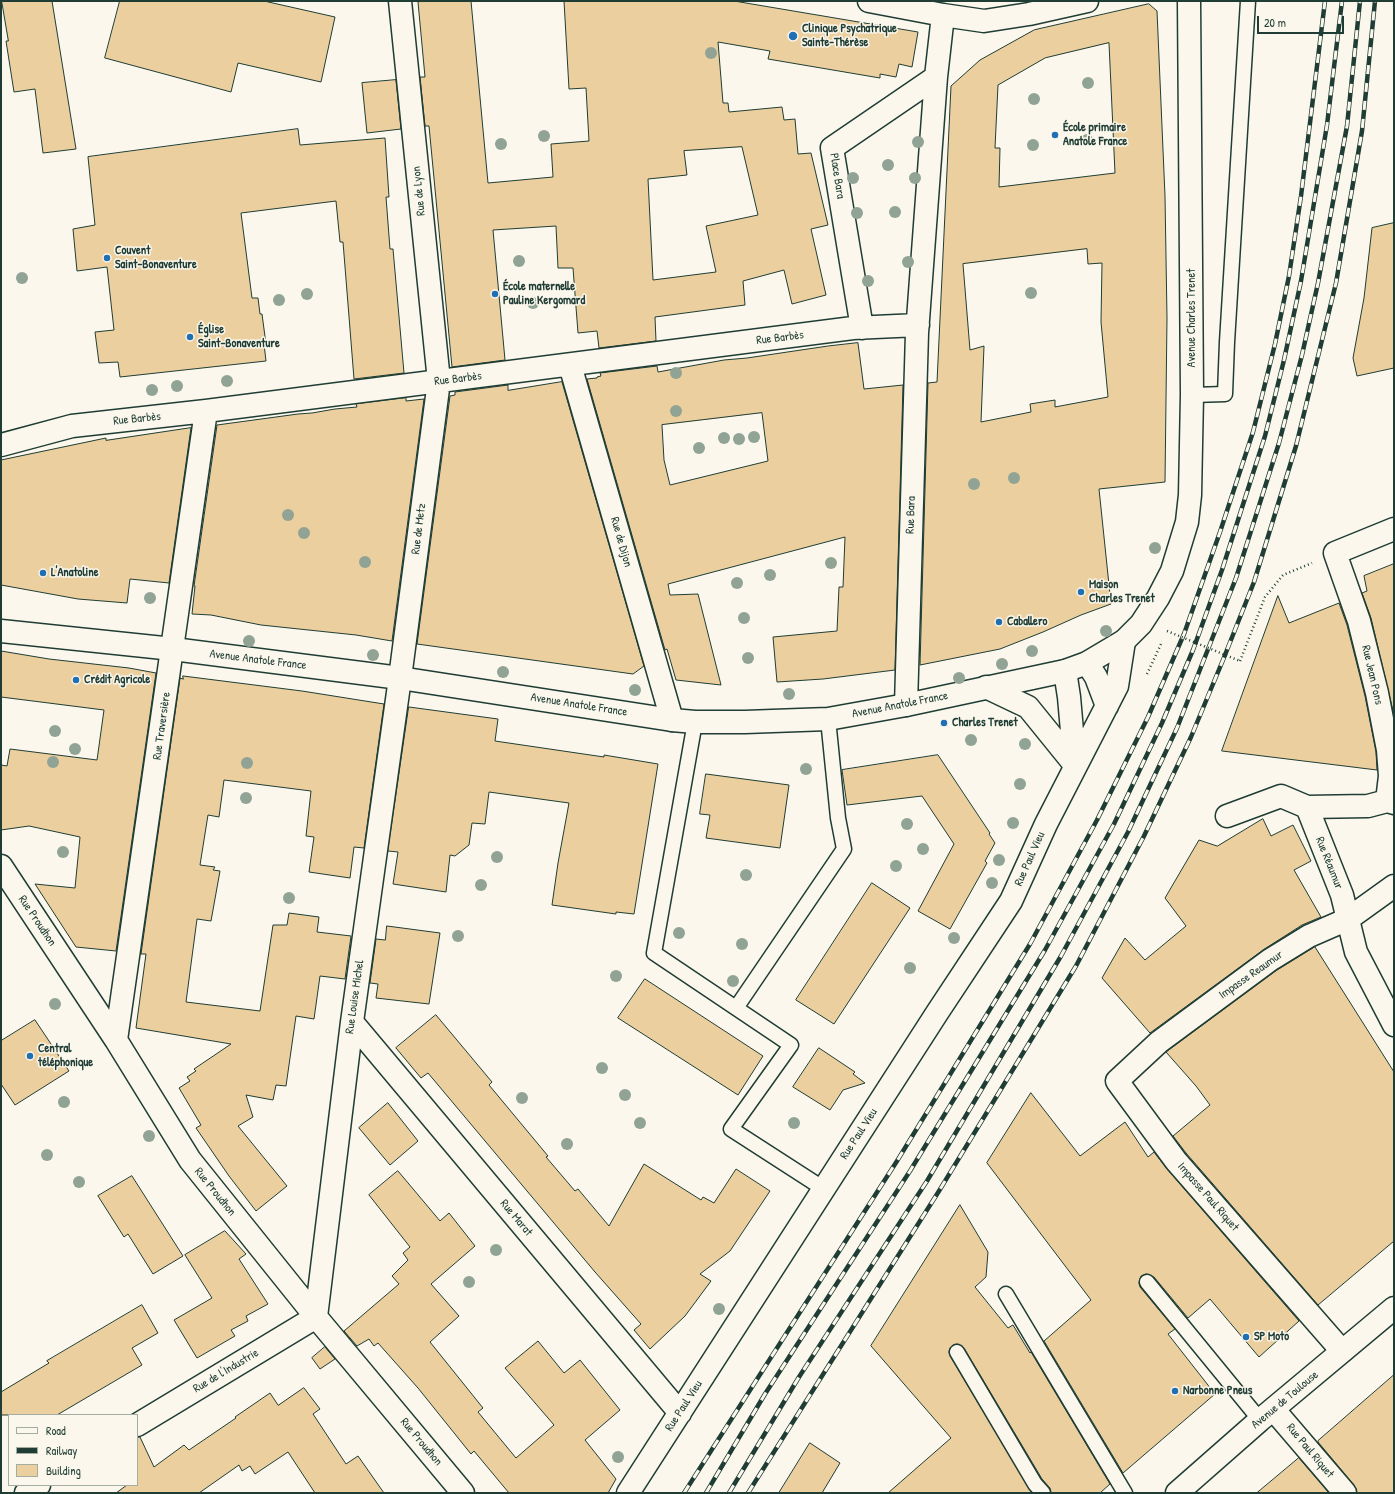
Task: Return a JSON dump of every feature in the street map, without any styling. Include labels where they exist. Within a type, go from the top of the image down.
[{"type":"street","name":"Rue de Lyon","points":[[400,1],[439,381]]},
{"type":"street","points":[[869,1],[984,21],[1029,14],[1086,1]]},
{"type":"street","name":"Avenue Charles Trenet","points":[[1141,624],[1158,598],[1172,571],[1187,522],[1190,488],[1192,394],[1189,1]]},
{"type":"street","points":[[918,325],[936,77],[943,15]]},
{"type":"street","name":"Place Bara","points":[[862,328],[832,148],[936,77]]},
{"type":"street","name":"Rue Barbès","points":[[1,445],[72,426],[206,411],[862,328],[918,325]]},
{"type":"street","name":"Rue Bara","points":[[906,705],[918,325]]},
{"type":"street","name":"Rue de Dijon","points":[[570,365],[672,720]]},
{"type":"street","name":"Rue de Metz","points":[[400,678],[439,381]]},
{"type":"street","name":"Rue Traversière","points":[[116,1040],[206,411]]},
{"type":"street","points":[[1335,553],[1394,529]]},
{"type":"street","name":"Rue Jean Pons","points":[[1335,553],[1358,621],[1377,693],[1388,750],[1390,802]]},
{"type":"street","name":"Avenue Anatole France","points":[[1,631],[173,649],[400,678],[672,720],[695,722],[745,722],[828,719],[906,705],[986,686],[1065,670],[1087,663],[1124,641],[1141,624]]},
{"type":"street","name":"Rue Paul Vieu","points":[[628,1493],[937,1013],[1011,901],[1075,765],[1117,686],[1124,641]]},
{"type":"street","points":[[1087,663],[1096,677],[1107,706]]},
{"type":"street","points":[[1065,670],[1070,697],[1075,765]]},
{"type":"street","name":"Rue Louise Michel","points":[[316,1317],[352,1022],[400,678]]},
{"type":"street","points":[[986,686],[1028,707],[1075,765]]},
{"type":"street","points":[[1227,816],[1281,796],[1307,808],[1368,806],[1390,802]]},
{"type":"street","name":"Rue Réaumur","points":[[1307,808],[1342,895],[1356,952],[1394,1025]]},
{"type":"street","name":"Rue Proudhon","points":[[1,866],[116,1040],[190,1160],[316,1317],[463,1493]]},
{"type":"street","points":[[1348,919],[1394,886]]},
{"type":"street","name":"Impasse Reaumur","points":[[1159,1042],[1270,960],[1309,936],[1348,919]]},
{"type":"street","name":"Rue Marat","points":[[352,1022],[680,1413]]},
{"type":"street","name":"Impasse Paul Riquet","points":[[1159,1042],[1117,1081],[1176,1160],[1342,1351]]},
{"type":"street","name":"Avenue de Toulouse","points":[[1177,1493],[1394,1308]]},
{"type":"street","name":"Rue de l'Industrie","points":[[138,1424],[316,1317]]},
{"type":"street","name":"Rue Paul Riquet","points":[[1267,1415],[1344,1493]]},
{"type":"street","points":[[26,1493],[37,1486]]},
{"type":"lane","points":[[1192,394],[1225,394],[1248,1]]},
{"type":"lane","points":[[736,1008],[844,849],[838,818],[828,719]]},
{"type":"lane","points":[[695,722],[654,953],[791,1045],[731,1129],[824,1189]]},
{"type":"lane","points":[[1147,1282],[1267,1415]]},
{"type":"lane","points":[[1006,1294],[1125,1493]]},
{"type":"lane","points":[[958,1352],[1035,1484],[1043,1493]]},
{"type":"path","points":[[1167,631],[1240,661],[1265,597],[1284,575],[1335,553]]},
{"type":"path","points":[[1144,681],[1164,638]]},
{"type":"building","points":[[2,1],[52,1],[76,149],[43,153],[35,89],[14,92],[6,41],[8,41]]},
{"type":"building","points":[[120,1],[264,1],[335,17],[321,82],[238,63],[231,92],[105,58]]},
{"type":"building","points":[[471,1],[488,183],[553,177],[551,144],[589,141],[586,88],[569,89],[564,1],[734,1],[918,32],[912,67],[899,64],[896,77],[880,74],[880,78],[768,59],[770,51],[718,42],[723,103],[728,103],[729,112],[782,107],[784,120],[795,119],[798,154],[811,153],[828,225],[811,229],[826,295],[792,304],[784,270],[743,281],[745,305],[655,317],[656,341],[599,348],[597,331],[578,333],[573,268],[558,268],[556,226],[493,230],[505,360],[452,367],[429,126],[425,126],[420,77],[425,77],[418,2]],"holes":[[[742,147],[758,215],[706,226],[716,272],[653,280],[648,179],[687,175],[684,151]]]},
{"type":"building","points":[[1149,4],[1157,11],[1165,196],[1167,318],[1165,482],[1099,489],[1111,604],[1000,649],[920,665],[928,383],[937,382],[951,86],[980,60],[1034,30]],"holes":[[[1109,43],[1115,173],[999,187],[1000,148],[995,148],[998,85],[1045,58]],[[1087,249],[1088,264],[1102,263],[1101,322],[1108,397],[1055,407],[1055,400],[1030,404],[1031,412],[981,422],[984,346],[970,350],[963,264]]]},
{"type":"building","points":[[396,80],[401,129],[367,133],[362,83]]},
{"type":"building","points":[[298,129],[300,145],[385,138],[389,197],[386,197],[390,249],[393,249],[404,373],[354,379],[343,242],[340,242],[336,201],[241,213],[252,298],[258,298],[260,314],[262,314],[266,344],[264,344],[266,361],[120,377],[118,362],[99,363],[95,332],[114,330],[107,267],[77,271],[73,229],[95,225],[88,157]]},
{"type":"building","points":[[1394,223],[1394,368],[1357,376],[1353,358],[1364,298],[1372,228]]},
{"type":"building","points":[[858,343],[864,389],[903,385],[895,670],[823,679],[777,682],[773,637],[837,631],[839,587],[843,587],[845,537],[668,584],[670,595],[698,594],[721,685],[676,680],[667,649],[665,650],[587,379],[597,378],[601,376],[600,373],[657,366],[658,372],[724,360]],"holes":[[[762,413],[768,461],[670,485],[664,460],[662,425]]]},
{"type":"building","points":[[562,382],[644,666],[633,674],[417,644],[450,396],[455,395],[455,392],[508,385],[508,390]]},
{"type":"building","points":[[406,398],[406,401],[424,399],[392,641],[356,635],[261,625],[211,615],[192,614],[194,586],[217,425],[357,407],[356,404]]},
{"type":"building","points":[[191,428],[169,583],[130,579],[127,603],[78,599],[1,585],[1,460],[106,438],[106,440]]},
{"type":"building","points":[[1394,564],[1394,715],[1371,618],[1362,593],[1367,591],[1364,576]]},
{"type":"building","points":[[1278,596],[1289,623],[1339,603],[1347,625],[1365,696],[1376,752],[1377,770],[1222,751]]},
{"type":"building","points":[[1,651],[156,673],[116,951],[76,947],[35,884],[75,888],[80,837],[29,826],[1,830],[1,765],[7,766],[10,749],[97,760],[104,710],[1,697]]},
{"type":"building","points":[[183,676],[302,691],[384,704],[364,848],[354,847],[350,878],[309,872],[314,837],[306,836],[311,791],[224,780],[219,817],[208,815],[200,865],[215,867],[213,870],[220,871],[211,921],[197,919],[186,1002],[260,1011],[273,925],[287,925],[289,913],[319,917],[317,932],[351,936],[345,979],[320,976],[314,1019],[296,1016],[286,1086],[276,1085],[273,1100],[246,1095],[253,1117],[238,1126],[287,1186],[256,1211],[229,1176],[196,1128],[201,1125],[179,1088],[190,1081],[187,1077],[196,1071],[194,1069],[231,1044],[136,1028],[146,954],[141,954],[180,678],[183,679]]},
{"type":"building","points":[[409,707],[498,719],[495,741],[604,757],[604,755],[658,764],[634,914],[616,912],[616,914],[552,905],[569,803],[489,792],[485,824],[472,823],[469,845],[455,856],[450,855],[446,892],[393,884],[398,852],[388,851]]},
{"type":"building","points":[[938,755],[990,833],[989,834],[995,843],[985,861],[987,863],[950,929],[918,911],[954,844],[922,796],[847,805],[842,770]]},
{"type":"building","points":[[706,774],[789,785],[780,848],[706,838],[710,815],[700,814]]},
{"type":"building","points":[[1263,819],[1271,836],[1293,825],[1311,861],[1294,870],[1321,917],[1302,925],[1263,950],[1150,1033],[1102,978],[1125,938],[1145,960],[1186,926],[1165,898],[1199,840],[1217,846]]},
{"type":"building","points":[[872,883],[910,908],[834,1024],[796,1000]]},
{"type":"building","points":[[387,926],[440,933],[429,1004],[376,998],[378,984],[370,983],[376,939],[385,940]]},
{"type":"building","points":[[1315,947],[1394,1072],[1394,1241],[1318,1305],[1186,1153],[1173,1136],[1210,1105],[1196,1086],[1166,1052],[1277,970]]},
{"type":"building","points":[[645,979],[763,1056],[738,1095],[618,1018]]},
{"type":"building","points":[[436,1015],[492,1082],[489,1085],[548,1156],[546,1157],[575,1191],[578,1189],[609,1226],[644,1164],[701,1200],[703,1197],[714,1203],[736,1169],[770,1191],[730,1251],[700,1274],[711,1281],[685,1316],[650,1349],[634,1330],[641,1324],[595,1272],[428,1073],[421,1078],[396,1048]]},
{"type":"building","name":"Central téléphonique","points":[[35,1020],[69,1071],[15,1105],[1,1084],[1,1041]]},
{"type":"building","points":[[819,1048],[855,1072],[853,1074],[865,1083],[843,1090],[830,1110],[793,1087]]},
{"type":"building","points":[[1031,1093],[1080,1156],[1125,1122],[1148,1157],[1154,1152],[1167,1169],[1299,1321],[1259,1357],[1210,1299],[1188,1318],[1154,1277],[1146,1274],[1141,1276],[1139,1283],[1140,1287],[1175,1329],[1168,1334],[1215,1394],[1123,1473],[1044,1341],[1091,1300],[987,1163]]},
{"type":"building","points":[[388,1103],[418,1141],[390,1165],[359,1128]]},
{"type":"building","points":[[398,1171],[440,1221],[449,1213],[475,1246],[431,1284],[459,1316],[430,1342],[483,1408],[478,1412],[516,1458],[554,1425],[505,1368],[538,1341],[564,1373],[580,1360],[620,1410],[585,1440],[616,1479],[608,1493],[509,1493],[474,1451],[471,1454],[418,1388],[378,1343],[374,1346],[369,1339],[357,1346],[344,1331],[399,1284],[392,1276],[408,1260],[403,1253],[410,1247],[369,1195]]},
{"type":"building","points":[[132,1176],[183,1256],[153,1274],[128,1234],[124,1237],[98,1196]]},
{"type":"building","points":[[960,1205],[988,1252],[986,1277],[975,1287],[1008,1328],[1013,1325],[1030,1353],[1031,1352],[1110,1484],[1100,1493],[1051,1493],[1050,1488],[1042,1479],[964,1348],[957,1344],[950,1348],[950,1356],[1032,1493],[888,1493],[951,1438],[871,1346]]},
{"type":"building","points":[[225,1231],[246,1254],[239,1259],[268,1304],[246,1316],[248,1321],[231,1330],[235,1336],[197,1358],[174,1320],[212,1298],[185,1255]]},
{"type":"building","points":[[142,1305],[158,1333],[132,1348],[142,1365],[59,1414],[1,1415],[1,1392],[49,1363],[47,1361]]},
{"type":"building","points":[[325,1347],[335,1359],[320,1369],[312,1358]]},
{"type":"building","points":[[1394,1375],[1394,1493],[1357,1493],[1354,1485],[1318,1441]]},
{"type":"building","points":[[304,1388],[320,1409],[313,1414],[346,1464],[358,1456],[384,1493],[315,1493],[288,1452],[255,1474],[250,1466],[242,1471],[239,1465],[199,1493],[116,1493],[126,1486],[138,1486],[138,1437],[140,1437],[154,1467],[184,1445],[189,1450],[270,1393],[278,1405]]},
{"type":"building","points":[[810,1443],[840,1463],[822,1493],[779,1493]]},
{"type":"building","points":[[1299,1458],[1329,1493],[1257,1493]]},
{"type":"railway","points":[[684,1493],[897,1161],[1030,944],[1097,820],[1148,717],[1184,634],[1253,432],[1275,344],[1289,276],[1301,196],[1325,1]]},
{"type":"railway","points":[[706,1493],[765,1394],[910,1171],[1045,950],[1114,824],[1162,723],[1193,650],[1222,570],[1265,436],[1284,360],[1301,281],[1327,125],[1342,1]]},
{"type":"railway","points":[[729,1493],[799,1377],[927,1181],[1061,956],[1128,832],[1177,728],[1236,578],[1279,443],[1302,355],[1318,283],[1347,126],[1360,1]]},
{"type":"railway","points":[[748,1493],[939,1191],[1076,966],[1144,836],[1191,737],[1254,582],[1296,446],[1336,283],[1362,131],[1375,1]]},
{"type":"place","name":"Clinique Psychatrique Sainte-Thérèse","points":[[793,36]]},
{"type":"place","name":"École primaire Anatole France","points":[[1055,135]]},
{"type":"place","name":"Couvent Saint-Bonaventure","points":[[107,258]]},
{"type":"place","name":"École maternelle Pauline Kergomard","points":[[495,294]]},
{"type":"place","name":"Église Saint-Bonaventure","points":[[190,337]]},
{"type":"place","name":"L'Anatoline","points":[[43,573]]},
{"type":"place","name":"Maison Charles Trenet","points":[[1081,592]]},
{"type":"place","name":"Caballero","points":[[999,622]]},
{"type":"place","name":"Crédit Agricole","points":[[76,680]]},
{"type":"place","name":"Charles Trenet","points":[[944,723]]},
{"type":"place","name":"Central téléphonique","points":[[30,1056]]},
{"type":"place","name":"SP Moto","points":[[1246,1337]]},
{"type":"place","name":"Narbonne Pneus","points":[[1175,1391]]}]
